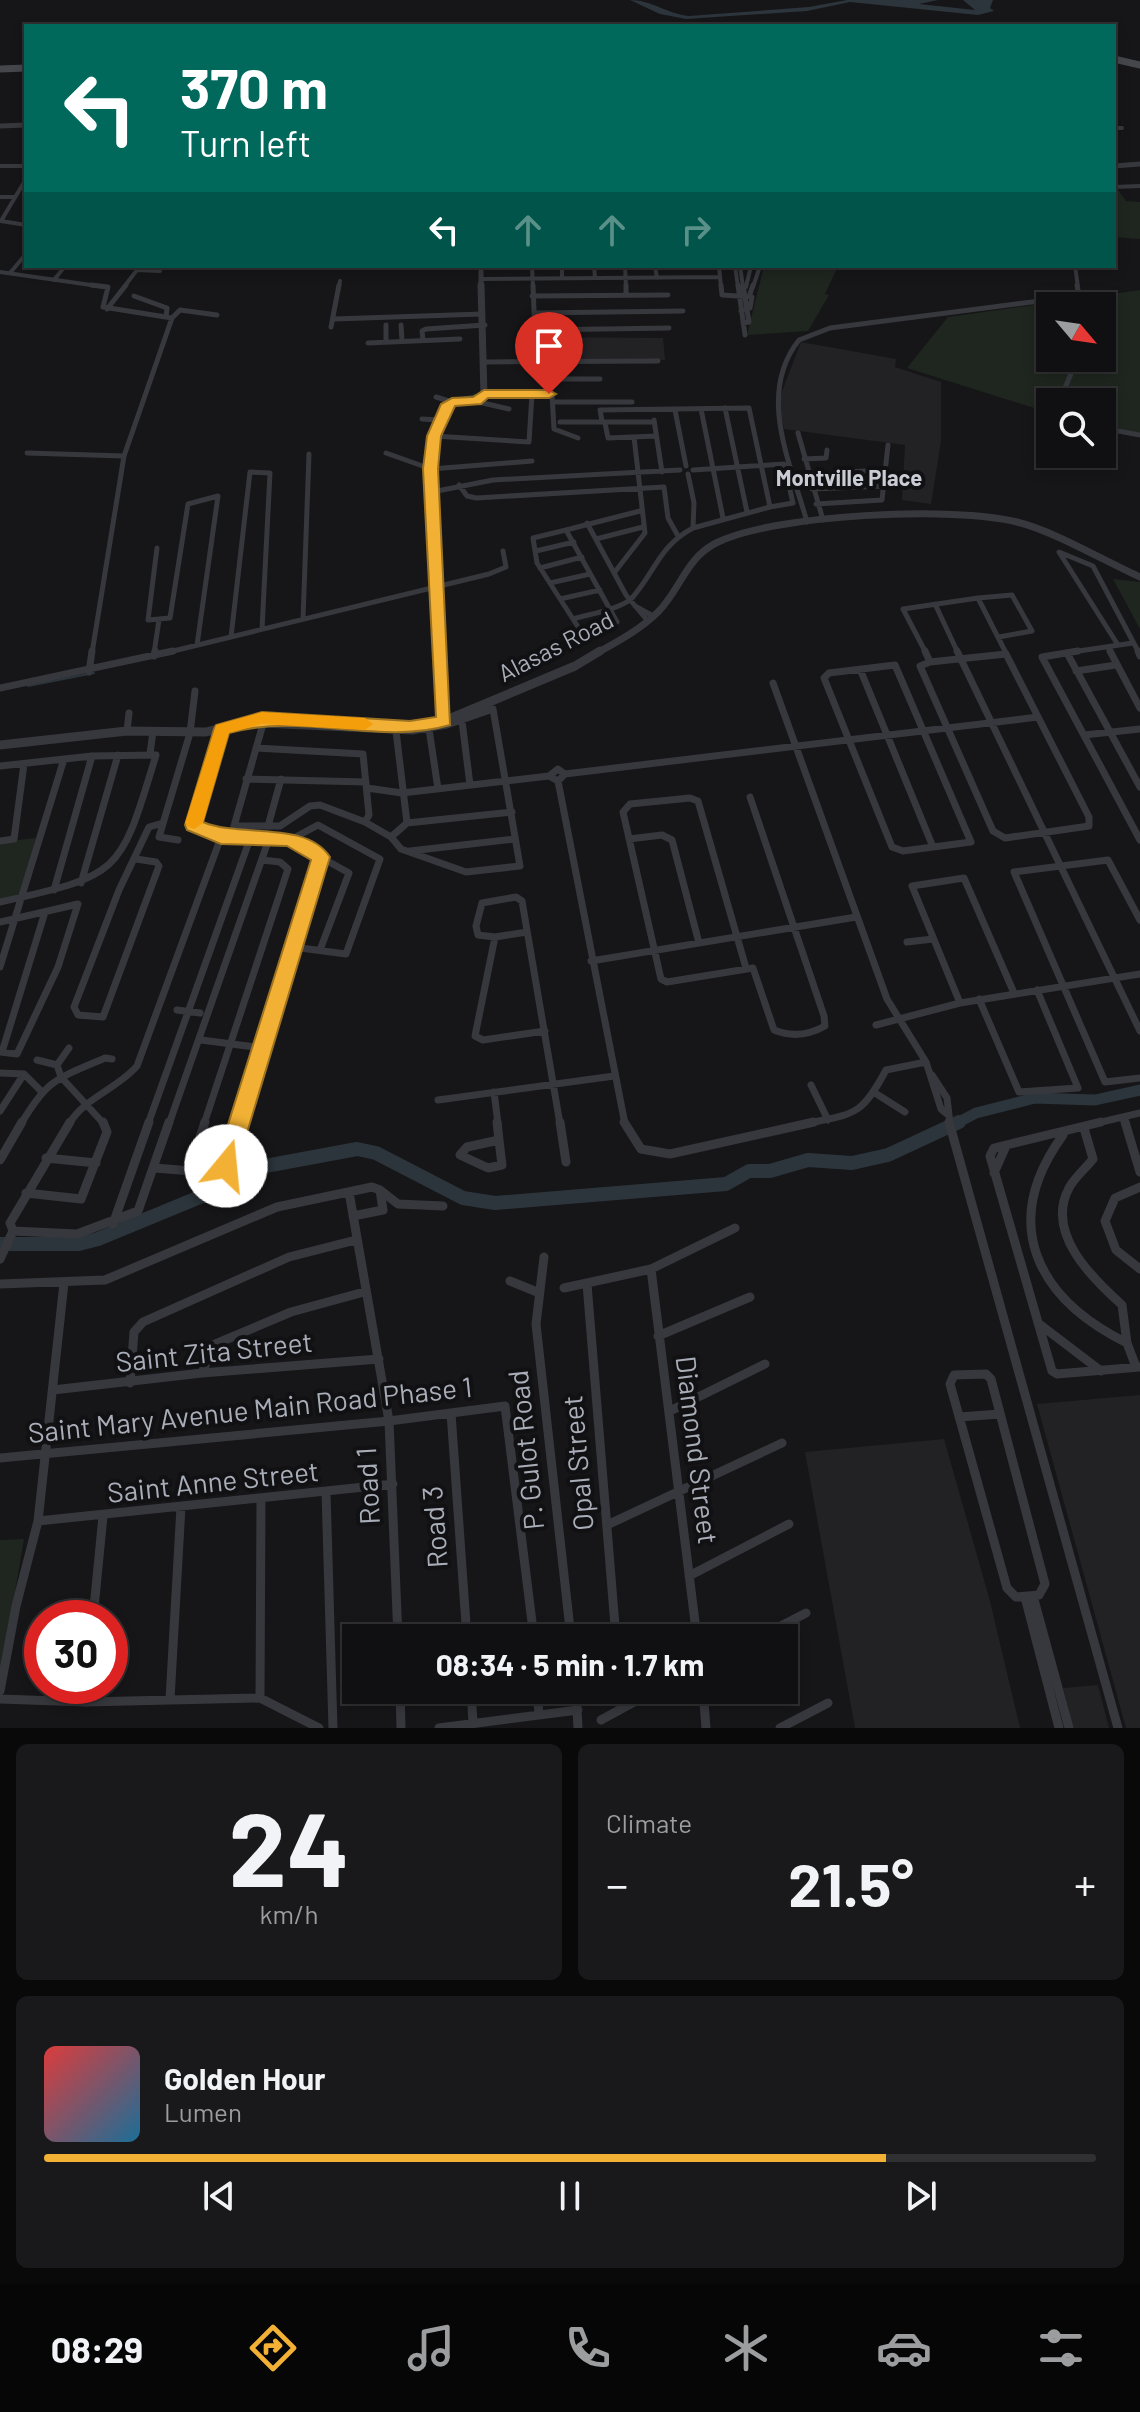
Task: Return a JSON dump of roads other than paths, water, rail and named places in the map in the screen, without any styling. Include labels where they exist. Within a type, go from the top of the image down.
[{"type":"main road","points":[[1116,59],[1140,65]]},
{"type":"main road","points":[[0,69],[24,68]]},
{"type":"street","points":[[0,126],[24,125]]},
{"type":"street","points":[[1116,128],[1122,128]]},
{"type":"street","points":[[1116,166],[1140,164]]},
{"type":"street","points":[[0,166],[24,166]]},
{"type":"street","points":[[24,182],[1,221],[24,225]]},
{"type":"street","points":[[1116,187],[1140,186]]},
{"type":"street","points":[[0,197],[14,197]]},
{"type":"street","points":[[10,273],[24,256]]},
{"type":"street","points":[[54,280],[63,268]]},
{"type":"street","points":[[107,309],[138,268],[160,271]]},
{"type":"street","points":[[481,268],[485,325],[484,394]]},
{"type":"street","points":[[532,268],[536,361]]},
{"type":"street","points":[[562,268],[562,278]]},
{"type":"street","points":[[594,268],[595,278]]},
{"type":"street","points":[[625,268],[626,295]]},
{"type":"street","points":[[655,268],[657,278]]},
{"type":"street","points":[[719,268],[722,295],[752,297],[744,311]]},
{"type":"street","points":[[740,268],[744,280],[745,335]]},
{"type":"street","points":[[744,280],[750,268]]},
{"type":"street","points":[[744,296],[757,278],[760,268]]},
{"type":"street","points":[[807,522],[776,410],[777,396],[797,341],[811,332],[830,328],[1079,296],[1075,268]]},
{"type":"street","points":[[0,272],[109,288],[102,305],[107,309],[169,317],[180,310],[217,315]]},
{"type":"street","points":[[481,279],[720,277]]},
{"type":"street","points":[[744,280],[757,278]]},
{"type":"street","points":[[331,327],[340,281]]},
{"type":"street","points":[[532,296],[668,295]]},
{"type":"street","points":[[89,672],[124,456],[169,317],[169,309],[134,296]]},
{"type":"street","points":[[535,313],[683,311]]},
{"type":"street","points":[[334,319],[482,314]]},
{"type":"street","points":[[386,325],[386,342]]},
{"type":"street","points":[[401,325],[402,341]]},
{"type":"street","points":[[423,340],[422,331],[426,329],[485,325]]},
{"type":"street","points":[[537,330],[669,328]]},
{"type":"street","points":[[368,343],[460,339]]},
{"type":"street","points":[[485,362],[658,361]]},
{"type":"street","points":[[434,436],[529,442],[538,377],[600,379]]},
{"type":"street","points":[[474,401],[484,394],[552,394],[555,402],[554,429],[578,438]]},
{"type":"street","points":[[436,397],[509,409]]},
{"type":"street","points":[[444,721],[431,469],[434,436],[452,402]]},
{"type":"street","points":[[555,402],[632,402]]},
{"type":"street","points":[[725,408],[747,512]]},
{"type":"street","points":[[656,436],[608,438],[600,410],[749,408],[770,507]]},
{"type":"street","points":[[701,409],[723,518]]},
{"type":"street","points":[[653,410],[662,472]]},
{"type":"street","points":[[675,410],[683,468]]},
{"type":"street","points":[[422,419],[440,420]]},
{"type":"street","points":[[560,422],[654,422]]},
{"type":"street","points":[[1116,431],[1140,435]]},
{"type":"street","points":[[798,433],[823,520]]},
{"type":"street","points":[[614,573],[644,535],[634,437]]},
{"type":"street","points":[[816,504],[880,502],[888,445]]},
{"type":"street","points":[[804,459],[826,458],[827,450]]},
{"type":"street","points":[[27,453],[124,456]]},
{"type":"street","points":[[386,453],[431,469],[532,461]]},
{"type":"street","points":[[303,619],[309,454]]},
{"type":"street","points":[[432,492],[493,480],[637,474],[683,468],[691,472],[784,464],[793,503],[723,518],[678,536],[659,555],[633,603]]},
{"type":"street","points":[[231,637],[250,472],[257,470],[270,473],[262,629]]},
{"type":"street","points":[[808,474],[886,470]]},
{"type":"street","points":[[691,472],[693,528]]},
{"type":"street","points":[[459,485],[467,496],[476,498],[638,487],[666,489],[668,518],[678,536]]},
{"type":"street","points":[[812,489],[884,486]]},
{"type":"street","points":[[157,548],[148,620],[170,618],[188,504],[217,496],[197,645]]},
{"type":"street","points":[[565,528],[617,622],[594,634],[584,634],[540,568],[534,537],[565,528],[640,511]]},
{"type":"street","name":"Alasas Road","points":[[0,745],[130,731],[190,733],[222,729],[262,718],[410,726],[444,721],[575,666],[650,618],[704,549],[747,532],[807,522],[945,512],[1019,522],[1140,577]]},
{"type":"street","points":[[587,523],[633,603],[650,618]]},
{"type":"street","points":[[596,539],[643,527]]},
{"type":"street","points":[[536,551],[574,542]]},
{"type":"street","points":[[0,688],[89,672],[501,571],[507,564],[503,551]]},
{"type":"street","points":[[1118,645],[1059,552],[1093,566],[1140,656]]},
{"type":"street","points":[[540,568],[582,557]]},
{"type":"street","points":[[550,583],[590,574]]},
{"type":"street","points":[[560,599],[600,590]]},
{"type":"street","points":[[930,662],[902,611],[1012,595],[1032,631],[999,637]]},
{"type":"street","points":[[978,598],[999,637],[1091,822],[1085,827],[1005,838],[995,835],[920,669],[923,663],[1007,654]]},
{"type":"street","points":[[573,619],[633,603]]},
{"type":"street","points":[[935,604],[1140,1031]]},
{"type":"street","points":[[154,656],[159,620]]},
{"type":"street","points":[[1133,643],[1043,655],[1140,840]]},
{"type":"street","points":[[1108,647],[1140,708]]},
{"type":"street","points":[[1067,653],[1140,787]]},
{"type":"street","points":[[895,665],[923,731],[971,842],[903,851],[892,847],[824,678],[829,673],[895,665]]},
{"type":"street","points":[[1076,671],[1116,665]]},
{"type":"street","points":[[860,669],[933,847]]},
{"type":"street","points":[[773,683],[887,999],[926,1062],[941,1109],[955,1135],[1118,1728]]},
{"type":"street","points":[[178,840],[159,837],[190,733],[195,691]]},
{"type":"street","points":[[494,710],[520,866],[469,872],[401,849],[391,837],[365,822],[337,809],[315,805],[284,824],[234,826],[263,724],[396,731],[429,729],[462,721],[494,710]]},
{"type":"street","points":[[129,713],[130,731]]},
{"type":"street","points":[[562,778],[1038,717]]},
{"type":"street","points":[[462,721],[470,785]]},
{"type":"street","points":[[222,729],[194,825],[221,837],[270,836],[290,840],[349,873],[320,950]]},
{"type":"street","points":[[429,729],[438,789]]},
{"type":"street","points":[[1084,735],[1140,729]]},
{"type":"street","points":[[150,754],[153,731]]},
{"type":"street","points":[[396,731],[407,823]]},
{"type":"street","points":[[256,748],[363,754],[369,815],[365,822]]},
{"type":"street","points":[[81,883],[118,755]]},
{"type":"street","points":[[0,766],[92,756],[156,755],[120,853],[102,873],[81,883],[0,902]]},
{"type":"street","points":[[54,890],[92,756]]},
{"type":"street","points":[[0,967],[64,759]]},
{"type":"street","points":[[0,841],[14,839],[24,764]]},
{"type":"street","points":[[246,779],[367,785],[402,793],[549,776],[558,769],[614,1076],[631,1138],[641,1149],[656,1154],[685,1152],[828,1120],[857,1111],[875,1093],[886,1070],[926,1062]]},
{"type":"street","points":[[268,826],[281,779]]},
{"type":"street","points":[[746,968],[698,801],[690,798],[627,805],[623,812],[661,979],[666,982],[746,968],[755,970],[776,1032],[783,1035],[823,1030],[824,1016],[750,797]]},
{"type":"street","points":[[391,837],[407,823],[512,812]]},
{"type":"street","points":[[136,859],[156,862],[159,866],[103,1017],[78,1015],[74,1007],[119,890],[149,827],[163,823]]},
{"type":"street","points":[[290,840],[307,828],[318,825],[380,859],[346,954],[293,947]]},
{"type":"street","points":[[629,839],[665,835],[672,840],[699,943]]},
{"type":"street","points":[[113,1224],[251,836]]},
{"type":"street","points":[[11,1236],[74,1237],[99,1232],[138,1211],[201,1040],[270,836]]},
{"type":"street","points":[[2,1255],[11,1236],[10,1223],[70,1120],[86,1103],[125,1080],[137,1066],[221,837]]},
{"type":"street","points":[[410,851],[515,839]]},
{"type":"street","points":[[154,1168],[219,1173],[226,1166],[321,857]]},
{"type":"street","points":[[189,1170],[288,869],[280,862],[262,860]]},
{"type":"street","points":[[1005,868],[1014,872],[1108,860],[1140,920]]},
{"type":"street","points":[[1014,872],[1105,1082],[1140,1078]]},
{"type":"street","points":[[960,1003],[912,886],[964,878],[1014,993]]},
{"type":"street","points":[[527,932],[484,938],[476,932],[480,907],[489,900],[519,897],[527,932],[545,1031],[566,1162]]},
{"type":"street","points":[[0,922],[78,904],[58,967],[17,1054],[1,1052],[45,912]]},
{"type":"street","points":[[591,961],[856,917]]},
{"type":"street","points":[[495,937],[475,1036],[483,1040],[545,1031]]},
{"type":"street","points":[[907,942],[933,939]]},
{"type":"street","points":[[876,1025],[979,999],[1140,974]]},
{"type":"street","points":[[979,999],[1019,1092],[1078,1088],[1037,990]]},
{"type":"street","points":[[177,1010],[200,1013]]},
{"type":"street","points":[[201,1040],[263,1048]]},
{"type":"street","points":[[57,1065],[69,1048]]},
{"type":"street","points":[[0,1160],[41,1091],[61,1077],[105,1058],[112,1059]]},
{"type":"street","points":[[37,1060],[57,1065]]},
{"type":"street","points":[[26,1193],[81,1199],[107,1132],[106,1126],[61,1077],[57,1065]]},
{"type":"street","points":[[0,1073],[24,1074],[41,1091]]},
{"type":"street","points":[[0,1111],[24,1074]]},
{"type":"street","points":[[438,1100],[614,1076]]},
{"type":"street","points":[[811,1085],[828,1120]]},
{"type":"street","points":[[494,1092],[500,1140],[502,1165],[488,1168],[460,1155],[467,1147],[500,1140]]},
{"type":"street","points":[[875,1093],[905,1112]]},
{"type":"street","points":[[1084,1128],[1093,1159],[1068,1189],[1063,1219],[1066,1234],[1087,1273],[1122,1305],[1127,1343],[1138,1367],[1057,1374],[1052,1371],[1013,1241],[991,1151],[1140,1113]]},
{"type":"street","points":[[1124,1118],[1140,1172]]},
{"type":"street","points":[[1064,1133],[1039,1166],[1028,1197],[1032,1240],[1061,1297],[1086,1321],[1127,1343]]},
{"type":"street","points":[[46,1158],[96,1163]]},
{"type":"street","points":[[0,1284],[105,1280],[277,1207],[372,1187],[398,1204],[443,1206]]},
{"type":"street","points":[[1140,1187],[1115,1198],[1105,1221],[1109,1237],[1120,1254],[1140,1269]]},
{"type":"street","points":[[353,1216],[381,1212],[384,1207],[380,1190]]},
{"type":"street","name":"Road 1","points":[[349,1192],[364,1292],[389,1421],[398,1624]]},
{"type":"street","points":[[564,1288],[651,1269],[735,1228]]},
{"type":"street","points":[[130,1383],[134,1332],[143,1322],[289,1257],[356,1240]]},
{"type":"street","points":[[1013,1241],[1032,1240]]},
{"type":"street","name":"P. Gulot Road","points":[[544,1257],[537,1292],[536,1324],[569,1624]]},
{"type":"street","name":"Diamond Street","points":[[651,1269],[695,1624]]},
{"type":"street","points":[[510,1281],[537,1292]]},
{"type":"street","points":[[0,1691],[16,1606],[38,1521],[64,1283]]},
{"type":"street","name":"Opal Street","points":[[587,1284],[615,1624]]},
{"type":"street","points":[[202,1373],[213,1345],[291,1312],[364,1292]]},
{"type":"street","points":[[658,1336],[750,1297]]},
{"type":"street","points":[[1037,1322],[1102,1372]]},
{"type":"street","name":"Saint Zita Street","points":[[53,1390],[202,1373],[379,1359]]},
{"type":"street","points":[[670,1411],[765,1364]]},
{"type":"street","points":[[954,1375],[988,1375],[1045,1584],[1039,1595],[1016,1597],[1007,1588],[959,1417],[950,1384],[954,1375]]},
{"type":"street","name":"Saint Mary Avenue Main Road Phase 1","points":[[0,1458],[389,1421],[505,1406],[526,1552],[533,1624]]},
{"type":"street","name":"Road 3","points":[[451,1413],[466,1624]]},
{"type":"street","points":[[959,1417],[1000,1414]]},
{"type":"street","points":[[607,1525],[782,1443]]},
{"type":"street","name":"Saint Anne Street","points":[[38,1521],[393,1484]]},
{"type":"street","points":[[326,1492],[333,1728]]},
{"type":"street","points":[[260,1698],[261,1499]]},
{"type":"street","points":[[170,1699],[181,1507]]},
{"type":"street","points":[[95,1600],[103,1516]]},
{"type":"street","points":[[689,1576],[789,1524]]},
{"type":"street","points":[[1029,1596],[1059,1728]]},
{"type":"street","points":[[1029,1596],[1069,1728]]},
{"type":"street","points":[[785,1624],[806,1613]]},
{"type":"street","points":[[128,1700],[260,1698],[319,1728]]},
{"type":"street","points":[[0,1699],[24,1700]]},
{"type":"street","points":[[780,1728],[828,1703]]},
{"type":"street","points":[[400,1704],[401,1728]]},
{"type":"street","points":[[472,1704],[473,1723]]},
{"type":"street","points":[[538,1704],[539,1715]]},
{"type":"street","points":[[577,1704],[578,1728]]},
{"type":"street","points":[[622,1704],[622,1708]]},
{"type":"street","points":[[601,1720],[630,1704]]},
{"type":"street","points":[[704,1704],[706,1728]]},
{"type":"street","points":[[439,1728],[578,1710]]},
{"type":"waterway","points":[[28,686],[94,673]]},
{"type":"waterway","points":[[957,1123],[976,1113],[1035,1098],[1095,1100],[1140,1090]]},
{"type":"waterway","points":[[0,1244],[79,1244],[98,1239],[229,1185],[260,1167],[357,1149],[376,1153],[463,1198],[495,1203],[726,1184],[749,1171],[770,1171],[808,1160],[852,1163],[888,1155],[957,1123]]},
{"type":"district","name":"Montville Place","points":[[849,478]]}]
